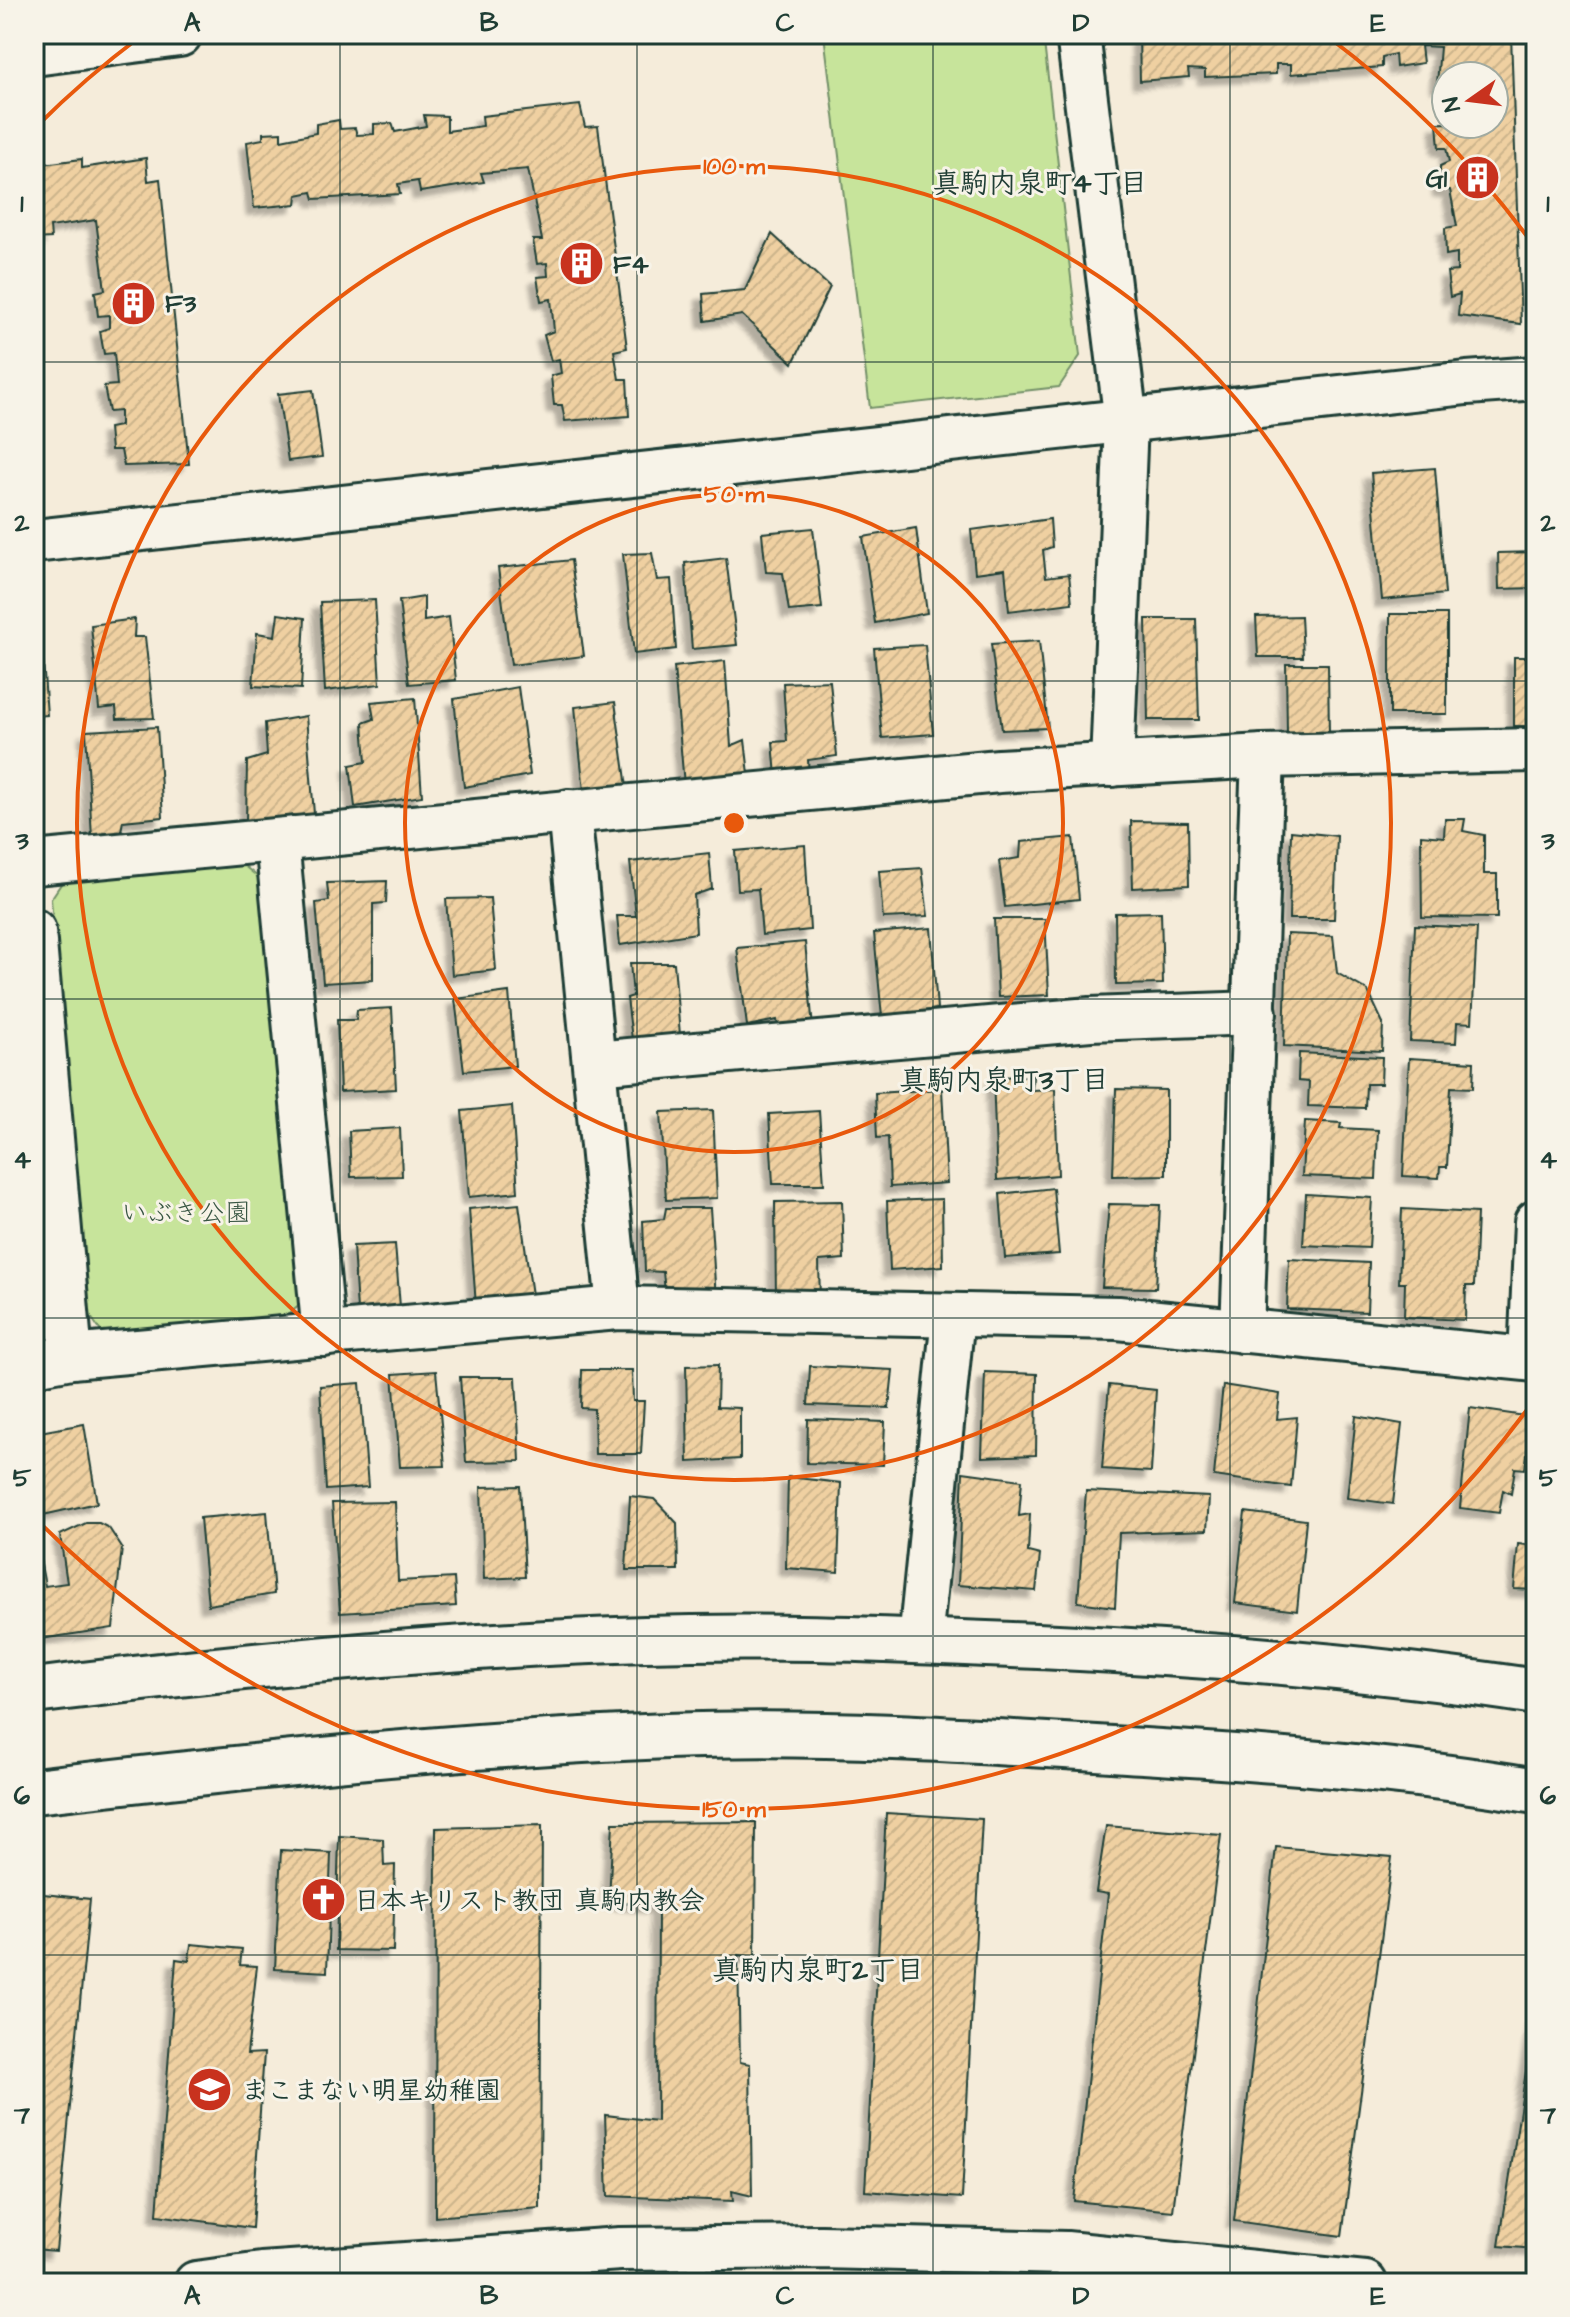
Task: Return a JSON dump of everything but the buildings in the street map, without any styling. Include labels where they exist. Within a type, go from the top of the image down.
[{"type":"street","points":[[34,53],[179,34]]},
{"type":"street","points":[[1078,34],[1126,422],[1112,765]]},
{"type":"street","points":[[34,541],[1467,383],[1536,378]]},
{"type":"street","points":[[34,863],[999,771],[1263,756],[1536,750]]},
{"type":"street","points":[[1242,1331],[1263,756]]},
{"type":"street","points":[[569,811],[618,1308]]},
{"type":"street","points":[[277,841],[324,1335]]},
{"type":"street","points":[[34,931],[52,1361],[618,1308],[1118,1318],[1533,1359],[1536,1222]]},
{"type":"street","points":[[595,1063],[1090,1019],[1255,1013]]},
{"type":"street","points":[[920,1641],[953,1316]]},
{"type":"street","points":[[34,1691],[228,1667],[534,1644],[754,1637],[1075,1647],[1229,1658],[1536,1692]]},
{"type":"street","points":[[34,1791],[235,1768],[498,1745],[670,1736],[768,1735],[910,1736],[1216,1756],[1408,1773],[1536,1791]]},
{"type":"street","points":[[196,2283],[620,2249],[821,2247],[1066,2253],[1360,2282]]},
{"type":"green space","points":[[824,34],[1043,34],[1080,356],[1059,387],[870,408]]},
{"type":"green space","name":"いぶき公園","points":[[238,861],[258,877],[301,1304],[284,1318],[104,1336],[89,1314],[51,899],[65,878]]},
{"type":"place","name":"G1","points":[[1478,178]]},
{"type":"place","name":"F4","points":[[582,264]]},
{"type":"place","name":"F3","points":[[134,303]]},
{"type":"place","name":"日本キリスト教団 真駒内教会","points":[[323,1900]]},
{"type":"place","name":"まこまない明星幼稚園","points":[[210,2090]]},
{"type":"district","name":"真駒内泉町4丁目","points":[[1040,182]]},
{"type":"district","name":"真駒内泉町3丁目","points":[[1004,1079]]},
{"type":"district","name":"真駒内泉町2丁目","points":[[818,1969]]}]
